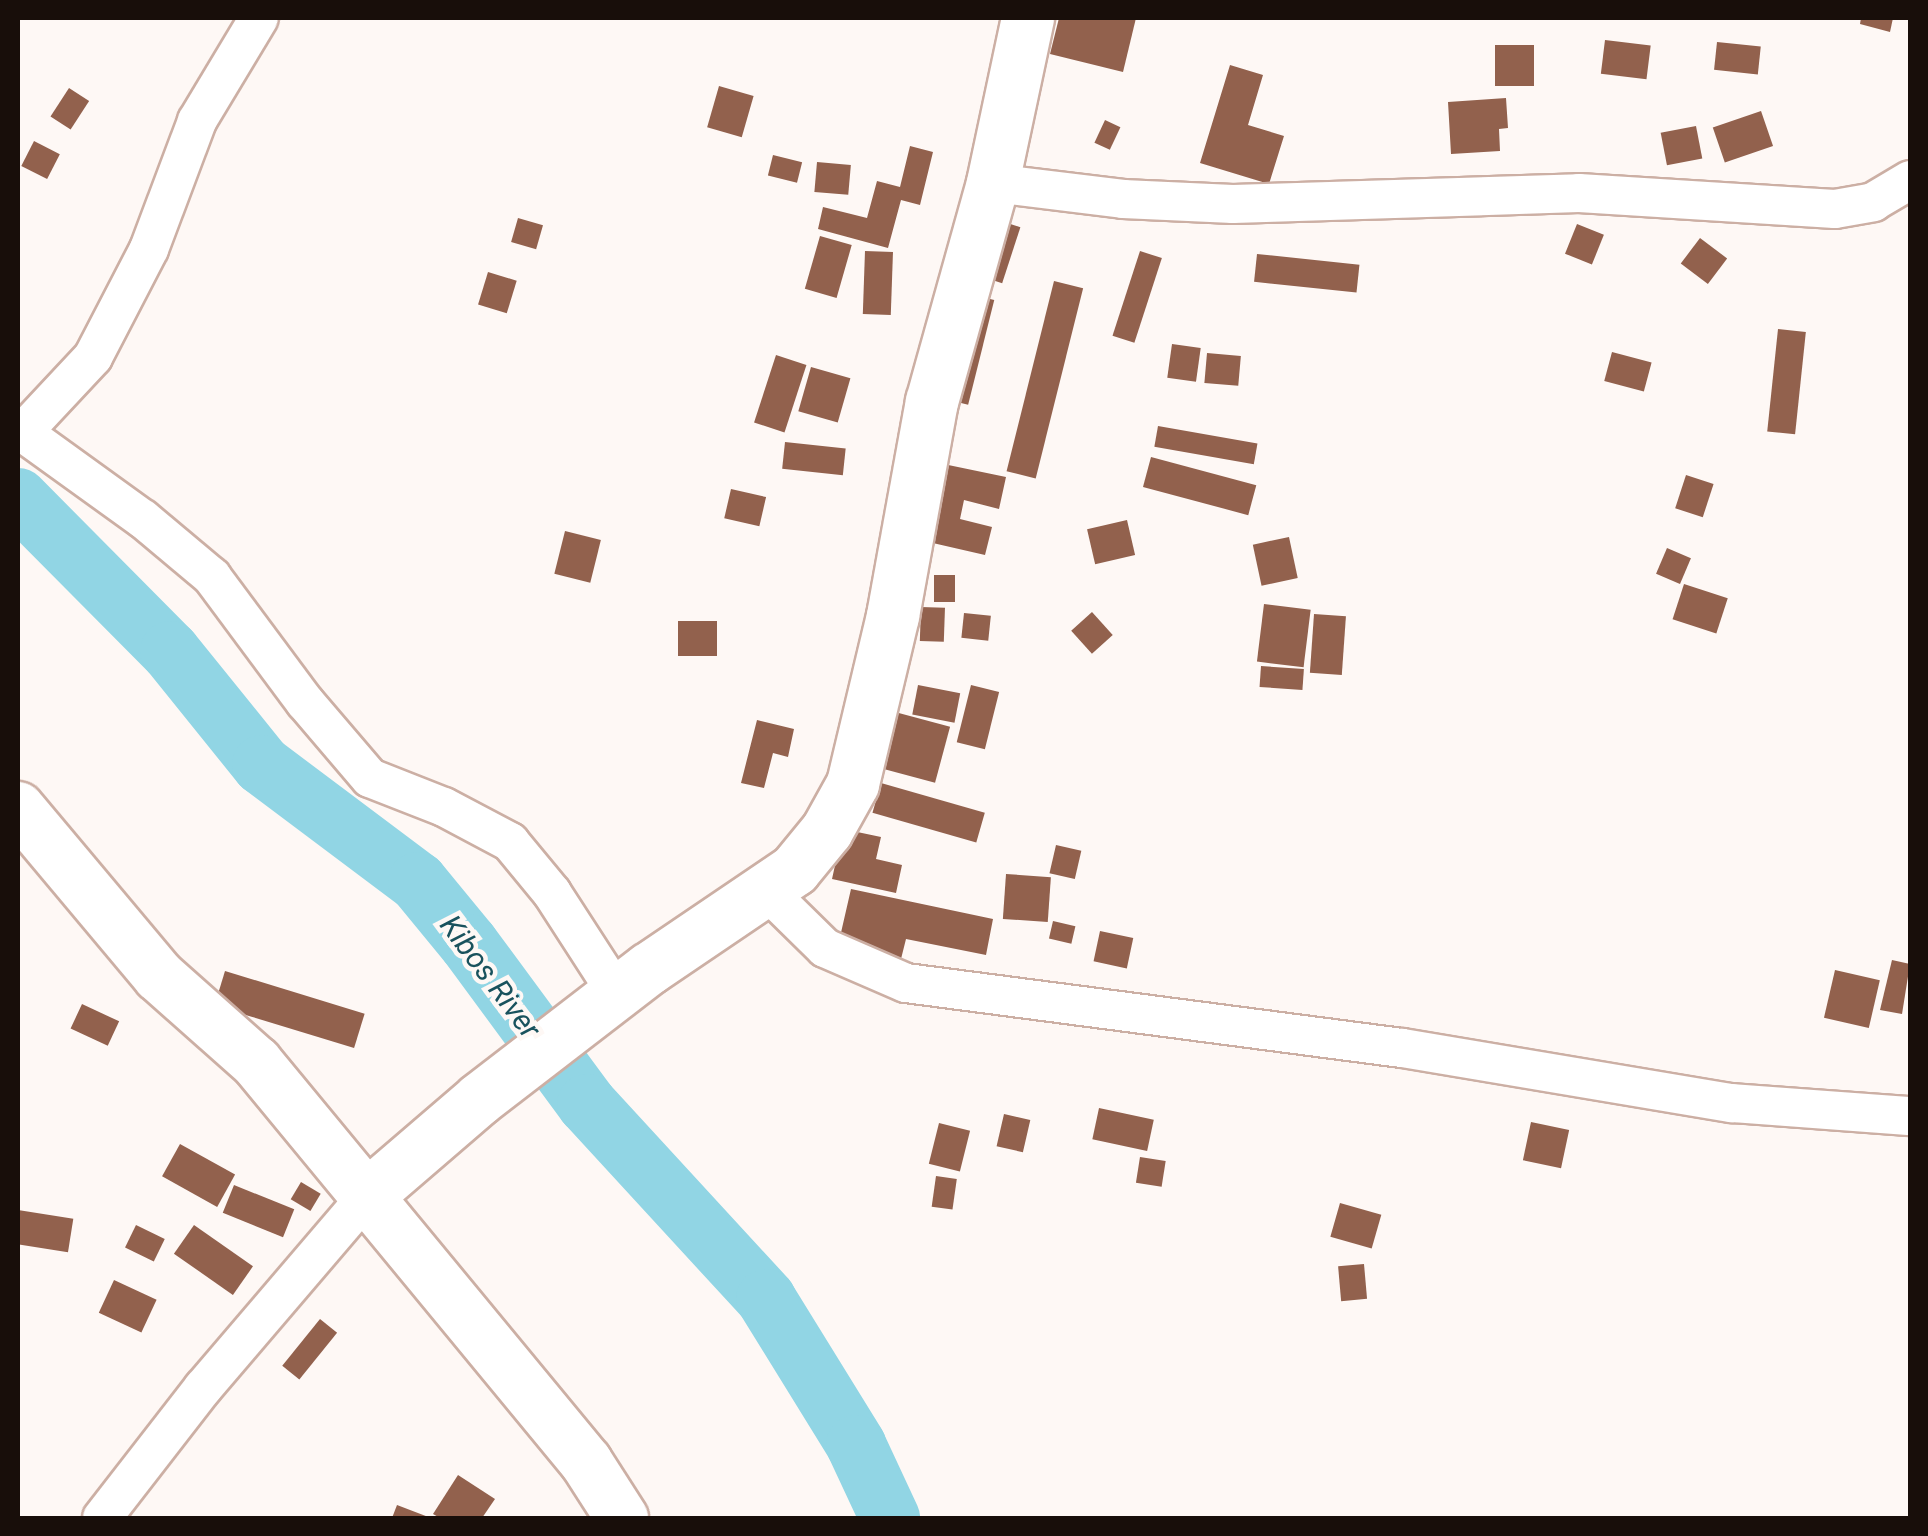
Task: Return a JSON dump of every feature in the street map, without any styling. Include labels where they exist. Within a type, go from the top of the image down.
[{"type":"main road","points":[[365,1198],[480,1099],[796,870],[827,830],[852,784],[893,616],[932,402],[993,183],[1028,18]]},
{"type":"main road","points":[[18,808],[159,976],[256,1062],[586,1462],[622,1518]]},
{"type":"street","points":[[259,18],[197,121],[149,250],[93,358],[20,431],[143,518],[212,577],[305,702],[370,778],[444,807],[510,842],[552,893],[598,1010]]},
{"type":"street","points":[[993,183],[1123,198],[1232,204],[1579,193],[1836,208],[1874,202],[1910,180]]},
{"type":"street","points":[[768,891],[825,948],[906,984],[1402,1048],[1732,1103],[1910,1116]]},
{"type":"street","points":[[102,1518],[204,1388],[365,1198]]},
{"type":"building","points":[[1059,18],[1136,18],[1123,72],[1050,54]]},
{"type":"building","points":[[1861,18],[1893,18],[1890,32],[1860,24]]},
{"type":"building","points":[[1605,40],[1651,46],[1647,79],[1601,74]]},
{"type":"building","points":[[1717,42],[1761,47],[1758,74],[1714,70]]},
{"type":"building","points":[[1495,45],[1534,45],[1534,86],[1495,86]]},
{"type":"building","points":[[1230,65],[1263,75],[1248,125],[1284,136],[1269,184],[1200,163]]},
{"type":"building","points":[[719,86],[754,96],[742,137],[707,127]]},
{"type":"building","points":[[69,88],[89,101],[71,130],[50,117]]},
{"type":"building","points":[[1506,98],[1508,128],[1499,129],[1500,151],[1451,154],[1448,102]]},
{"type":"building","points":[[1761,111],[1773,146],[1725,163],[1713,128]]},
{"type":"building","points":[[1105,120],[1120,127],[1110,150],[1094,143]]},
{"type":"building","points":[[1696,126],[1702,158],[1667,165],[1661,133]]},
{"type":"building","points":[[34,141],[60,154],[47,179],[21,166]]},
{"type":"building","points":[[910,146],[933,152],[920,205],[901,200],[888,248],[818,229],[823,207],[867,218],[877,181],[900,187]]},
{"type":"building","points":[[773,155],[802,162],[797,183],[768,175]]},
{"type":"building","points":[[817,162],[851,165],[848,195],[814,192]]},
{"type":"building","points":[[989,217],[1020,227],[1002,283],[971,273]]},
{"type":"building","points":[[518,218],[543,225],[536,249],[511,242]]},
{"type":"building","points":[[1577,224],[1604,235],[1592,265],[1565,254]]},
{"type":"building","points":[[820,236],[852,245],[837,298],[805,289]]},
{"type":"building","points":[[1700,238],[1727,258],[1708,284],[1681,264]]},
{"type":"building","points":[[865,251],[893,252],[891,315],[863,314]]},
{"type":"building","points":[[1140,251],[1162,258],[1134,343],[1112,336]]},
{"type":"building","points":[[1257,254],[1359,265],[1357,293],[1254,282]]},
{"type":"building","points":[[488,272],[517,281],[507,313],[478,305]]},
{"type":"building","points":[[1054,281],[1083,288],[1036,478],[1007,471]]},
{"type":"building","points":[[970,294],[994,300],[968,405],[944,399]]},
{"type":"building","points":[[1778,329],[1806,332],[1795,434],[1767,431]]},
{"type":"building","points":[[1172,344],[1201,348],[1196,382],[1167,378]]},
{"type":"building","points":[[1612,352],[1652,363],[1644,392],[1604,381]]},
{"type":"building","points":[[1207,353],[1241,356],[1238,386],[1204,383]]},
{"type":"building","points":[[776,355],[806,365],[784,432],[754,423]]},
{"type":"building","points":[[811,367],[850,378],[838,423],[798,411]]},
{"type":"building","points":[[1158,426],[1257,444],[1254,464],[1154,447]]},
{"type":"building","points":[[785,442],[846,448],[843,475],[782,469]]},
{"type":"building","points":[[1151,457],[1256,485],[1248,515],[1143,487]]},
{"type":"building","points":[[929,461],[1006,477],[999,509],[964,500],[960,519],[992,527],[985,555],[911,538]]},
{"type":"building","points":[[1686,475],[1714,484],[1703,517],[1675,508]]},
{"type":"building","points":[[731,489],[766,497],[759,526],[724,518]]},
{"type":"building","points":[[1127,520],[1135,555],[1095,564],[1087,529]]},
{"type":"building","points":[[565,531],[601,540],[590,583],[554,574]]},
{"type":"building","points":[[1289,537],[1298,578],[1262,586],[1253,545]]},
{"type":"building","points":[[1667,548],[1691,558],[1680,584],[1656,574]]},
{"type":"building","points":[[934,575],[955,575],[955,602],[934,602]]},
{"type":"building","points":[[1684,584],[1728,598],[1716,633],[1673,619]]},
{"type":"building","points":[[1264,604],[1311,610],[1304,667],[1257,662]]},
{"type":"building","points":[[921,607],[945,608],[944,642],[920,641]]},
{"type":"building","points":[[1092,612],[1113,635],[1092,654],[1071,631]]},
{"type":"building","points":[[964,613],[991,616],[988,641],[961,638]]},
{"type":"building","points":[[1314,614],[1346,616],[1342,675],[1310,673]]},
{"type":"building","points":[[678,621],[717,621],[717,656],[678,656]]},
{"type":"building","points":[[1261,666],[1304,669],[1302,690],[1260,687]]},
{"type":"building","points":[[918,685],[960,693],[954,723],[912,714]]},
{"type":"building","points":[[971,685],[999,692],[985,749],[957,742]]},
{"type":"building","points":[[895,712],[950,727],[935,783],[880,768]]},
{"type":"building","points":[[757,720],[794,729],[788,757],[773,753],[764,788],[741,783]]},
{"type":"building","points":[[881,783],[985,813],[976,843],[872,813]]},
{"type":"building","points":[[843,829],[881,837],[876,859],[902,865],[896,893],[832,879]]},
{"type":"building","points":[[1056,845],[1081,851],[1075,879],[1049,873]]},
{"type":"building","points":[[1006,874],[1051,877],[1048,922],[1003,919]]},
{"type":"building","points":[[851,889],[993,919],[986,955],[906,939],[900,963],[837,950]]},
{"type":"building","points":[[1053,921],[1075,926],[1071,944],[1049,939]]},
{"type":"building","points":[[1100,931],[1133,938],[1127,968],[1094,961]]},
{"type":"building","points":[[1892,960],[1910,964],[1902,1014],[1880,1010]]},
{"type":"building","points":[[1835,970],[1880,980],[1869,1028],[1824,1018]]},
{"type":"building","points":[[225,971],[365,1014],[354,1048],[214,1005]]},
{"type":"building","points":[[82,1004],[119,1021],[108,1046],[71,1028]]},
{"type":"building","points":[[1099,1108],[1154,1120],[1147,1151],[1092,1139]]},
{"type":"building","points":[[1004,1114],[1030,1120],[1023,1152],[997,1146]]},
{"type":"building","points":[[1531,1122],[1569,1130],[1561,1168],[1523,1160]]},
{"type":"building","points":[[939,1123],[970,1131],[960,1171],[929,1164]]},
{"type":"building","points":[[180,1144],[235,1175],[217,1207],[162,1176]]},
{"type":"building","points":[[1140,1157],[1166,1161],[1162,1187],[1136,1183]]},
{"type":"building","points":[[936,1176],[957,1179],[952,1210],[932,1207]]},
{"type":"building","points":[[301,1182],[321,1194],[310,1211],[291,1199]]},
{"type":"building","points":[[234,1185],[294,1209],[283,1237],[223,1213]]},
{"type":"building","points":[[1340,1203],[1381,1215],[1372,1248],[1330,1237]]},
{"type":"building","points":[[18,1210],[73,1219],[68,1252],[18,1244]]},
{"type":"building","points":[[136,1225],[165,1239],[154,1261],[125,1247]]},
{"type":"building","points":[[194,1225],[253,1266],[233,1295],[174,1254]]},
{"type":"building","points":[[1364,1264],[1367,1299],[1341,1301],[1338,1266]]},
{"type":"building","points":[[114,1280],[157,1300],[141,1332],[99,1313]]},
{"type":"building","points":[[320,1319],[337,1333],[299,1379],[282,1366]]},
{"type":"building","points":[[458,1475],[495,1499],[482,1518],[440,1518],[433,1514]]},
{"type":"building","points":[[397,1505],[431,1518],[392,1518]]},
{"type":"waterway","name":"Kibos River","points":[[18,498],[170,651],[262,765],[418,882],[469,944],[587,1104],[766,1299],[856,1445],[890,1518]]}]
